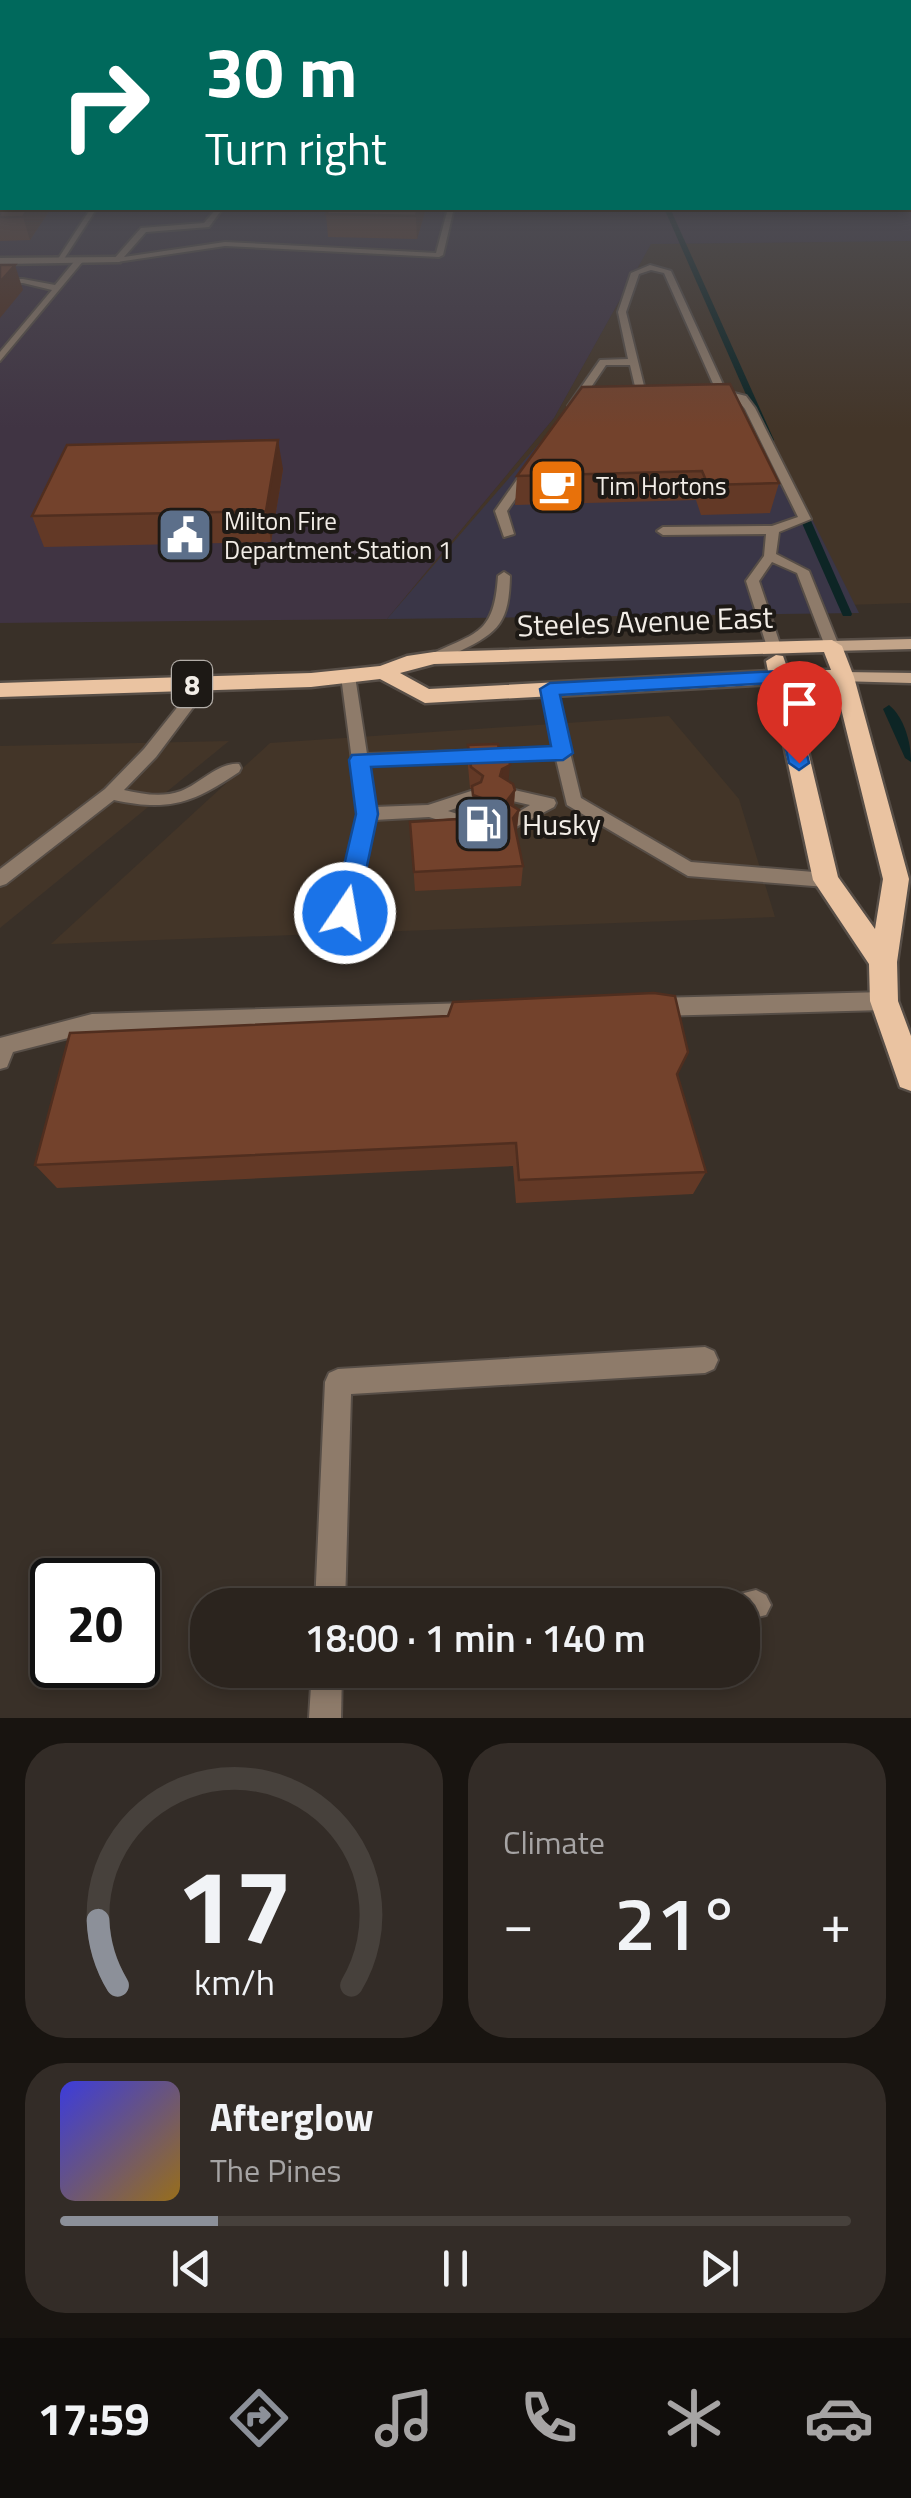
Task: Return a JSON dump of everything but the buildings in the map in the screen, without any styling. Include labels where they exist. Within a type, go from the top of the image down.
[{"type":"main road","name":"Steeles Avenue East","points":[[0,690],[348,676],[383,672],[414,660],[434,658],[911,644]]},
{"type":"main road","points":[[774,646],[826,880],[884,962]]},
{"type":"main road","points":[[832,646],[844,677],[896,879],[884,962],[884,1001],[911,1077]]},
{"type":"main road","name":"Steeles Avenue East","points":[[383,672],[425,696],[779,677],[911,678]]},
{"type":"lane","points":[[0,358],[74,267]]},
{"type":"lane","points":[[650,267],[635,273],[622,312],[641,394],[674,392]]},
{"type":"lane","points":[[652,267],[663,268],[722,391]]},
{"type":"lane","points":[[0,281],[56,288]]},
{"type":"lane","points":[[0,344],[12,343]]},
{"type":"lane","points":[[568,414],[603,362],[633,362]]},
{"type":"lane","points":[[663,531],[773,530],[805,519],[750,408],[742,398],[722,391],[706,392]]},
{"type":"lane","points":[[508,534],[501,511],[534,462]]},
{"type":"lane","points":[[773,530],[770,556],[752,581],[774,646]]},
{"type":"lane","points":[[770,556],[804,571],[832,646]]},
{"type":"lane","points":[[434,658],[485,633],[498,622],[504,609],[504,576]]},
{"type":"lane","points":[[345,913],[367,814],[348,676]]},
{"type":"lane","points":[[0,879],[111,793],[150,753],[204,684]]},
{"type":"lane","points":[[550,689],[573,801]]},
{"type":"lane","points":[[359,760],[563,753]]},
{"type":"lane","points":[[111,793],[153,803],[175,800],[196,793],[233,768]]},
{"type":"lane","points":[[510,795],[548,803],[573,801],[688,870],[826,880]]},
{"type":"lane","points":[[367,814],[429,811],[471,797]]},
{"type":"lane","points":[[516,822],[548,803]]},
{"type":"lane","points":[[429,811],[474,825]]},
{"type":"lane","points":[[626,1008],[884,1001]]},
{"type":"lane","points":[[0,1060],[5,1045],[92,1023],[488,1012]]},
{"type":"lane","points":[[331,1588],[338,1382],[705,1360]]},
{"type":"lane","points":[[325,1718],[326,1688]]},
{"type":"shaded area","points":[[0,267],[638,267],[554,418],[387,619],[0,623]]},
{"type":"shaded area","points":[[638,267],[911,267],[911,603],[387,619],[554,418]]},
{"type":"shaded area","points":[[580,396],[751,397],[859,613],[387,619]]},
{"type":"shaded area","points":[[669,716],[739,799],[775,917],[51,944],[270,743]]},
{"type":"shaded area","points":[[229,741],[153,803],[0,928],[0,746]]},
{"type":"waterway","points":[[693,267],[770,440]]},
{"type":"waterway","points":[[799,505],[847,614]]},
{"type":"waterway","points":[[889,709],[911,758]]},
{"type":"place","name":"Tim Hortons","points":[[557,486]]},
{"type":"place","name":"Milton Fire Department Station 1","points":[[185,535]]},
{"type":"place","name":"Husky","points":[[483,824]]},
{"type":"route","points":[[345,913],[367,814],[359,760],[563,753],[550,689],[779,677],[799,763]]}]
